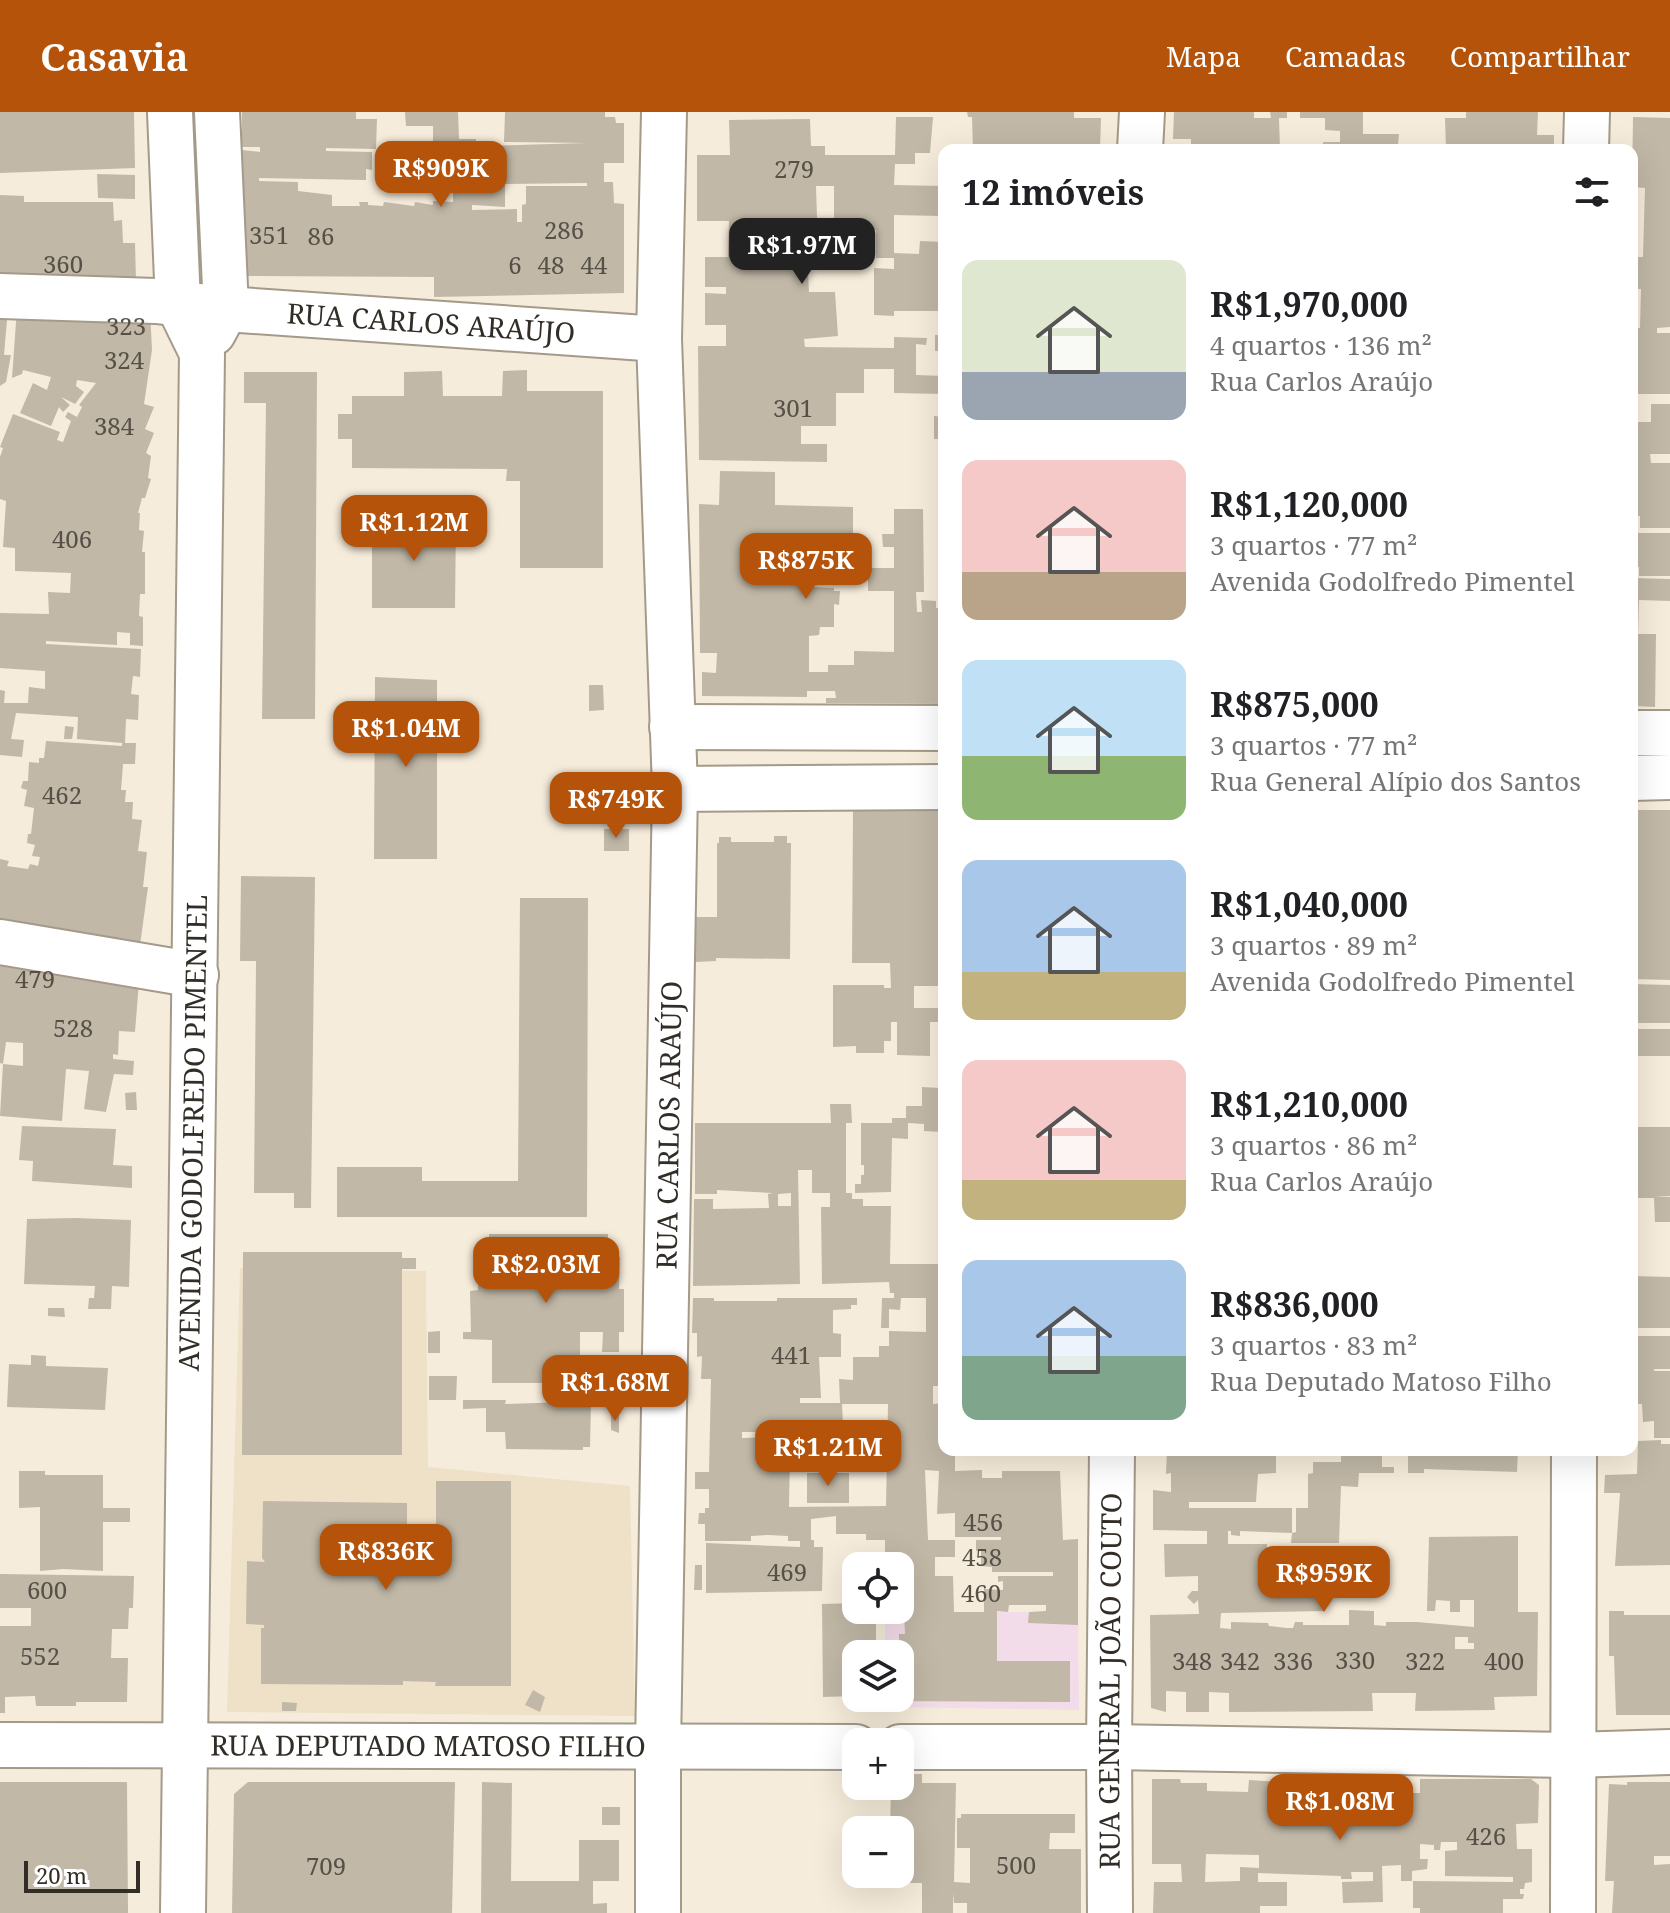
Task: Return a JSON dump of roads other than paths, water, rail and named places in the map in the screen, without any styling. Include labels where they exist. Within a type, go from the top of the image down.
[{"type":"street","points":[[170,112],[202,306]]},
{"type":"street","points":[[202,306],[217,112]]},
{"type":"street","name":"RUA CARLOS ARAÚJO","points":[[658,1913],[658,1747],[675,789],[659,339],[664,112]]},
{"type":"street","points":[[1140,144],[1142,112]]},
{"type":"street","points":[[1586,144],[1587,112]]},
{"type":"street","name":"RUA CARLOS ARAÚJO","points":[[0,296],[202,306],[659,339]]},
{"type":"street","name":"AVENIDA GODOLFREDO PIMENTEL","points":[[183,1913],[202,306]]},
{"type":"street","points":[[672,727],[938,728]]},
{"type":"street","points":[[1638,733],[1670,733]]},
{"type":"street","points":[[1638,778],[1670,777]]},
{"type":"street","points":[[675,789],[938,787]]},
{"type":"street","points":[[0,942],[196,975]]},
{"type":"street","name":"RUA GENERAL JOÃO COUTO","points":[[1110,1913],[1112,1456]]},
{"type":"street","points":[[1573,1913],[1574,1456]]},
{"type":"street","name":"RUA DEPUTADO MATOSO FILHO","points":[[0,1745],[842,1747]]},
{"type":"street","points":[[914,1747],[1572,1755],[1670,1752]]}]
